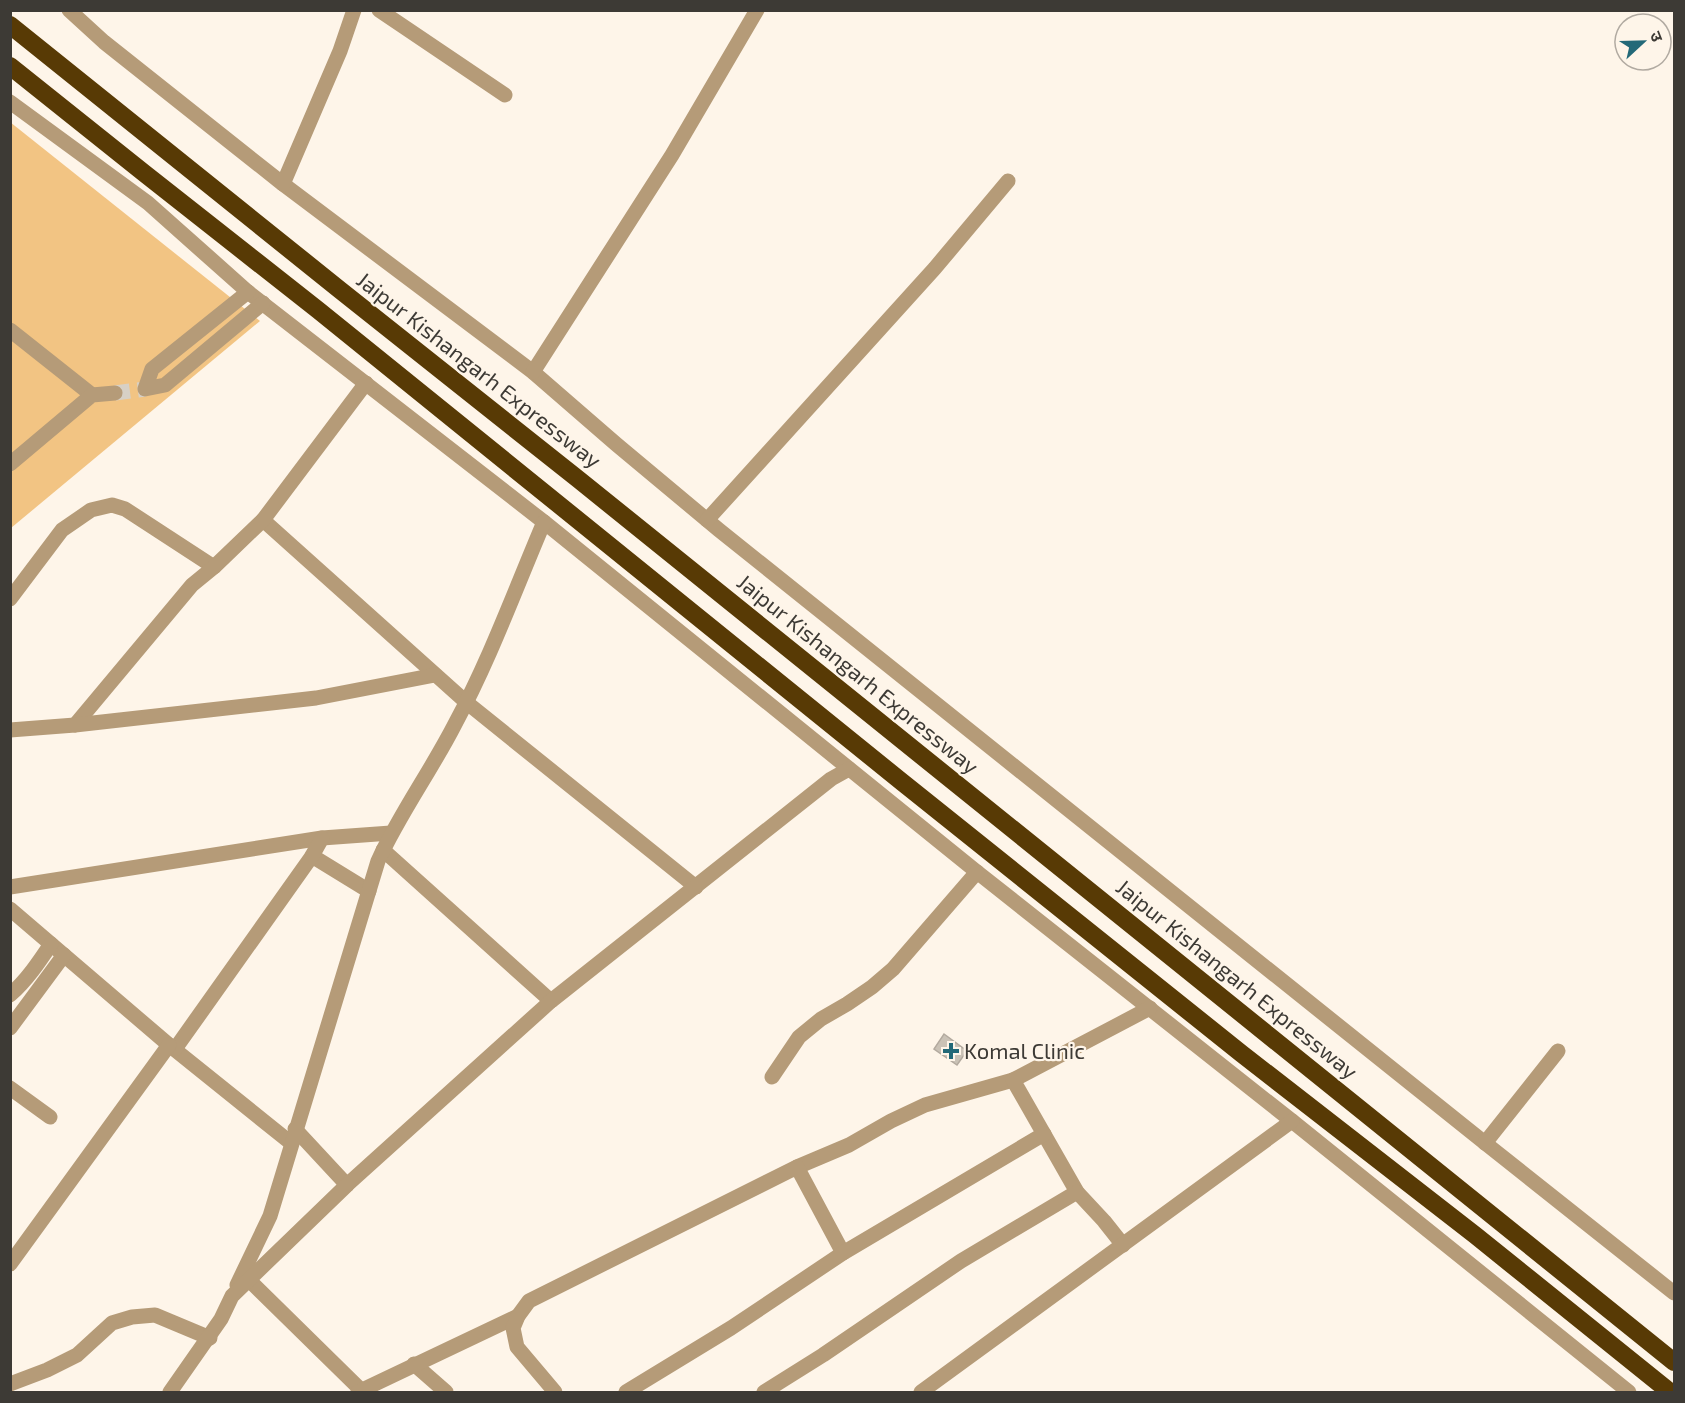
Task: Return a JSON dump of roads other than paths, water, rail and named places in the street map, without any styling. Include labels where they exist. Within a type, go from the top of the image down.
[{"type":"highway","name":"Jaipur Kishangarh Expressway","points":[[10,25],[578,478],[1674,1362]]},
{"type":"highway","points":[[10,66],[318,310],[1242,1054],[1475,1235],[1670,1392]]},
{"type":"street","points":[[69,10],[104,42],[284,184],[533,372],[707,520],[1674,1293]]},
{"type":"street","points":[[284,184],[340,51],[354,10]]},
{"type":"street","points":[[379,10],[505,94]]},
{"type":"street","points":[[533,372],[672,154],[757,10]]},
{"type":"street","points":[[10,102],[148,203],[249,292],[544,522],[976,872],[1292,1121],[1629,1392]]},
{"type":"street","points":[[707,520],[935,268],[1008,181]]},
{"type":"street","points":[[249,292],[152,369],[145,388],[165,385],[263,303]]},
{"type":"street","points":[[10,330],[92,395]]},
{"type":"street","points":[[75,725],[192,585],[263,520],[366,383]]},
{"type":"street","points":[[10,464],[92,395],[115,393]]},
{"type":"street","points":[[10,598],[62,530],[91,510],[112,505],[125,509],[214,567]]},
{"type":"street","points":[[263,520],[466,702],[696,887]]},
{"type":"street","points":[[170,1392],[210,1338],[221,1319],[270,1216],[378,861],[391,833],[455,726],[484,666],[544,522]]},
{"type":"street","points":[[10,730],[316,698],[435,675]]},
{"type":"street","points":[[232,1296],[347,1185],[551,1000],[831,779],[849,769]]},
{"type":"street","points":[[10,887],[322,838],[391,833]]},
{"type":"street","points":[[10,1264],[312,856],[322,838]]},
{"type":"street","points":[[383,850],[551,1000]]},
{"type":"street","points":[[312,856],[369,891]]},
{"type":"street","points":[[772,1077],[799,1037],[821,1018],[847,1005],[893,969],[976,872]]},
{"type":"street","points":[[10,909],[172,1047],[293,1136],[347,1185]]},
{"type":"street","points":[[10,994],[33,970],[51,944]]},
{"type":"street","points":[[10,1028],[64,955]]},
{"type":"street","points":[[555,1392],[517,1347],[513,1328],[518,1316],[529,1301],[685,1221],[797,1167],[849,1145],[891,1121],[925,1105],[1013,1080],[1150,1008]]},
{"type":"street","points":[[1485,1143],[1558,1051]]},
{"type":"street","points":[[1013,1080],[1077,1192],[1123,1245]]},
{"type":"street","points":[[10,1088],[50,1117]]},
{"type":"street","points":[[921,1392],[1292,1121]]},
{"type":"street","points":[[626,1392],[731,1328],[843,1253],[1044,1134]]},
{"type":"street","points":[[797,1167],[843,1253]]},
{"type":"street","points":[[764,1392],[823,1355],[961,1261],[1077,1192]]},
{"type":"street","points":[[249,1280],[360,1392],[414,1364],[518,1316]]},
{"type":"street","points":[[10,1384],[47,1370],[77,1355],[112,1323],[132,1317],[156,1316],[210,1338]]},
{"type":"street","points":[[414,1364],[446,1392]]},
{"type":"tunnel","points":[[115,393],[145,389]]},
{"type":"place","name":"Komal Clinic","points":[[951,1051]]}]
